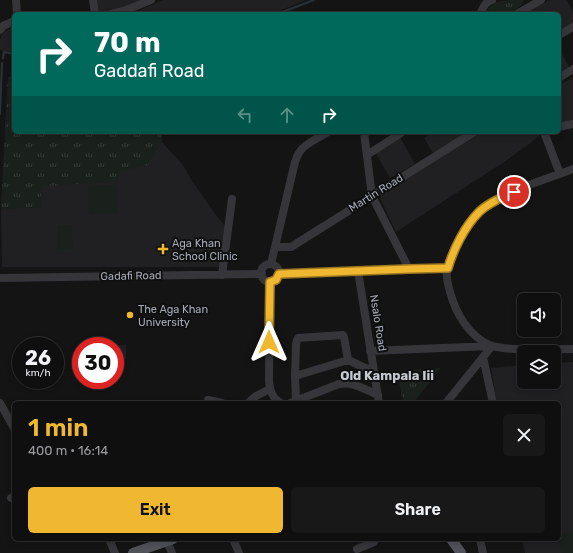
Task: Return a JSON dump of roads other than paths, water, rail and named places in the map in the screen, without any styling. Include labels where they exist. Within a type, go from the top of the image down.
[{"type":"main road","points":[[133,553],[167,541]]},
{"type":"main road","points":[[453,541],[461,553]]},
{"type":"street","points":[[16,0],[17,12]]},
{"type":"street","points":[[94,0],[95,12]]},
{"type":"street","points":[[120,12],[152,0]]},
{"type":"street","points":[[481,11],[482,0]]},
{"type":"street","points":[[481,11],[488,1],[492,0]]},
{"type":"street","points":[[520,12],[541,0]]},
{"type":"street","points":[[2,28],[12,22]]},
{"type":"street","points":[[561,34],[573,27]]},
{"type":"street","points":[[561,77],[573,69]]},
{"type":"street","points":[[561,127],[573,124]]},
{"type":"street","points":[[271,264],[297,156],[305,147],[325,134]]},
{"type":"street","points":[[364,134],[372,196],[409,269]]},
{"type":"street","points":[[367,154],[400,134]]},
{"type":"street","name":"Martin Road","points":[[275,247],[291,246],[471,134]]},
{"type":"street","points":[[545,134],[560,174]]},
{"type":"street","points":[[492,346],[478,338],[463,322],[456,311],[448,282],[448,268],[451,257],[467,228],[479,212],[500,198],[573,169]]},
{"type":"street","points":[[222,275],[232,199]]},
{"type":"street","points":[[270,282],[264,278],[262,274],[264,268],[271,264]]},
{"type":"street","points":[[270,282],[276,280],[279,274],[279,271],[275,265],[271,264]]},
{"type":"street","points":[[279,274],[448,268]]},
{"type":"street","name":"Nsalo Road","points":[[358,271],[379,399]]},
{"type":"street","name":"Gadafi Road","points":[[0,278],[262,274]]},
{"type":"street","points":[[270,282],[269,381],[272,395],[277,401]]},
{"type":"street","points":[[293,401],[296,344],[298,338],[343,335],[348,360]]},
{"type":"street","points":[[447,401],[492,346]]},
{"type":"street","points":[[370,351],[492,346],[525,350],[573,349]]},
{"type":"street","points":[[483,357],[493,401]]},
{"type":"street","points":[[295,376],[348,360],[374,372]]},
{"type":"street","points":[[296,401],[344,382],[354,385],[379,399]]},
{"type":"street","points":[[250,401],[256,396],[270,389]]},
{"type":"street","points":[[452,394],[454,401]]},
{"type":"street","points":[[208,400],[213,401]]},
{"type":"street","points":[[0,403],[12,424]]},
{"type":"street","points":[[110,541],[115,553]]},
{"type":"street","points":[[170,541],[172,553]]},
{"type":"street","points":[[234,541],[239,553]]},
{"type":"street","points":[[358,549],[374,541]]},
{"type":"street","points":[[480,541],[483,553]]},
{"type":"waterway","points":[[282,12],[314,0]]},
{"type":"waterway","points":[[3,58],[4,52],[12,54]]},
{"type":"waterway","points":[[0,114],[2,63]]},
{"type":"place","name":"Aga Khan School Clinic","points":[[163,249]]},
{"type":"place","name":"The Aga Khan University","points":[[130,315]]},
{"type":"district","name":"Old Kampala Iii","points":[[387,375]]}]
